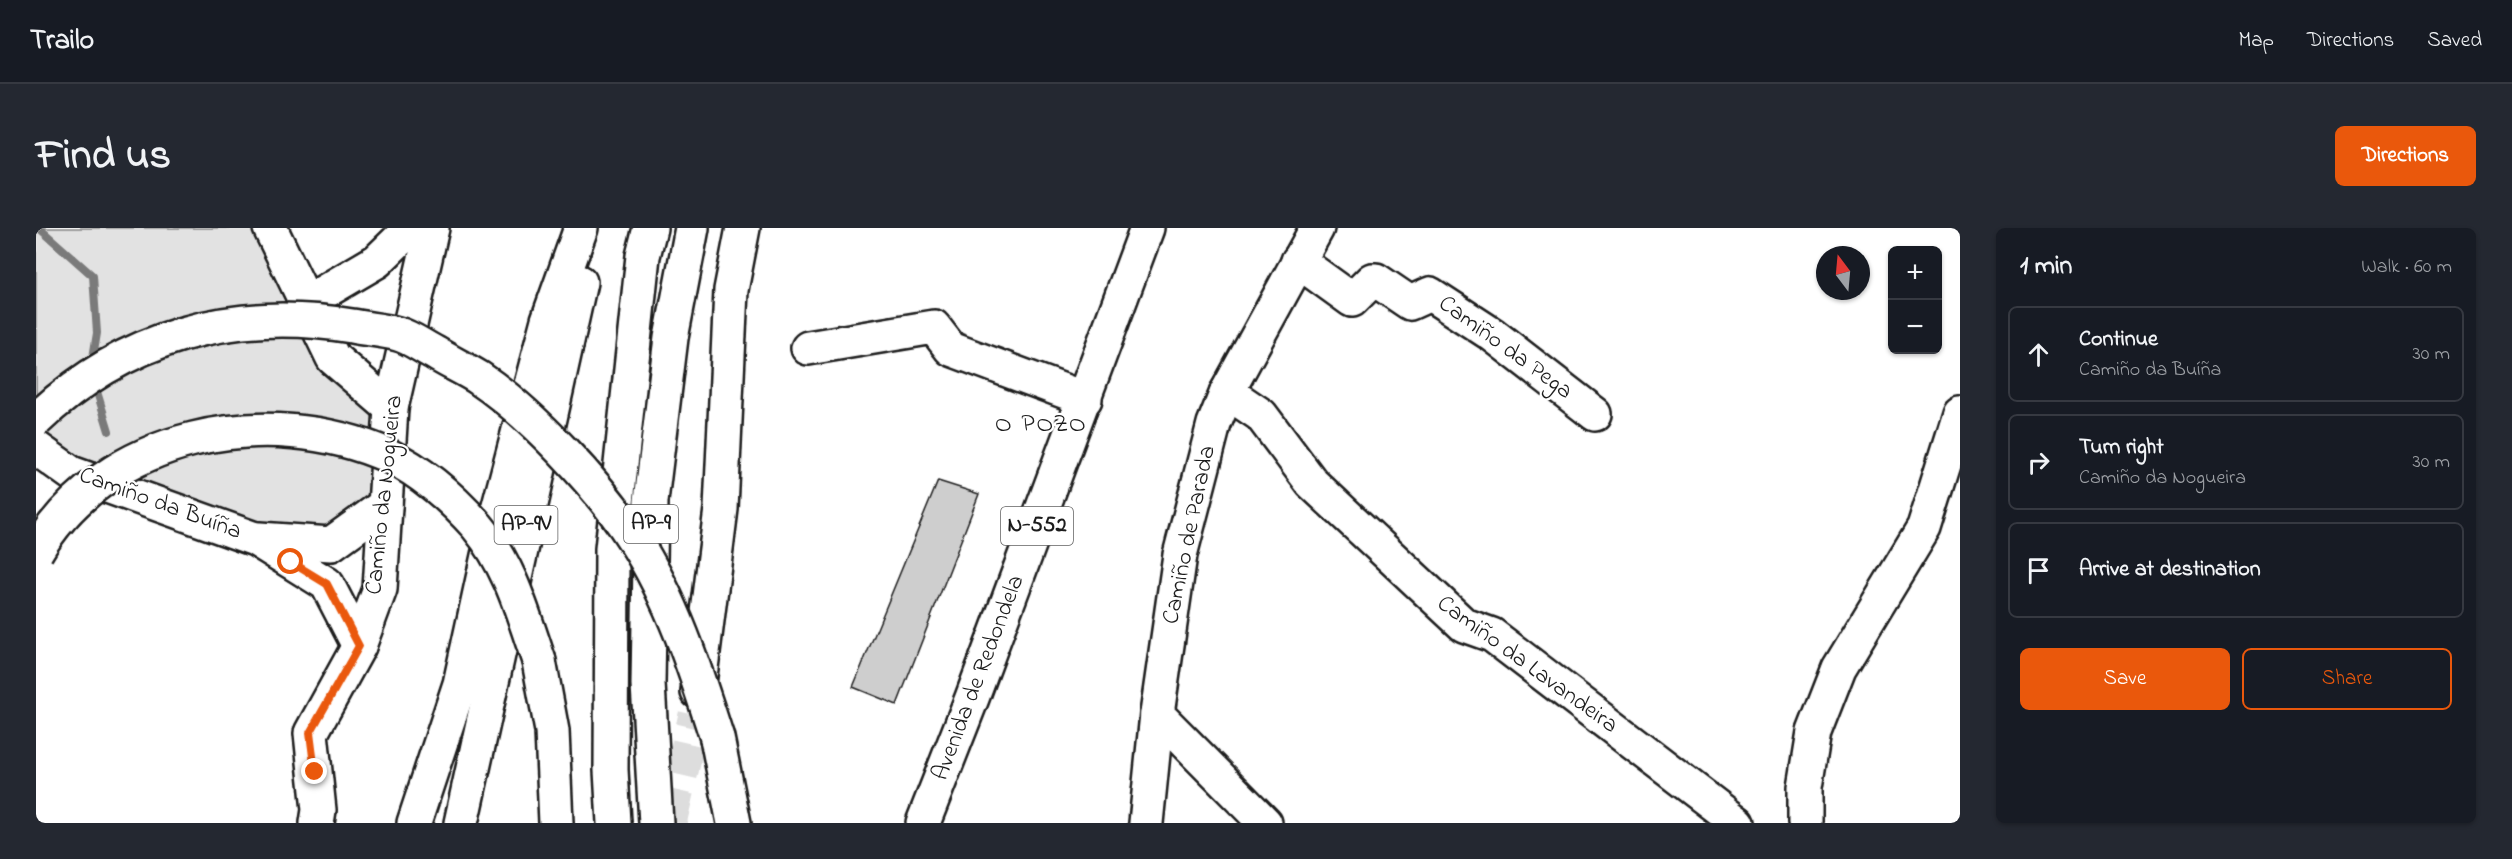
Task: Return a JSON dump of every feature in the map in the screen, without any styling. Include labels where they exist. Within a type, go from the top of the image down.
[{"type":"main road","points":[[270,228],[333,358],[391,408]]},
{"type":"main road","points":[[307,302],[377,261],[411,228]]},
{"type":"main road","name":"Camiño da Nogueira","points":[[317,823],[319,810],[310,733],[359,646],[380,589],[391,408],[432,228]]},
{"type":"main road","points":[[414,823],[460,684],[498,510],[542,343],[581,228]]},
{"type":"main road","name":"AP-9V","points":[[461,823],[594,228]]},
{"type":"main road","name":"AP-9","points":[[614,823],[611,770],[612,549],[643,256],[650,228]]},
{"type":"main road","name":"AP-9","points":[[656,823],[648,684],[651,501],[671,338],[692,228]]},
{"type":"main road","points":[[695,715],[722,509],[732,290],[743,228]]},
{"type":"main road","name":"Avenida de Redondela","points":[[923,823],[1148,228]]},
{"type":"main road","name":"Camiño de Parada","points":[[1146,823],[1157,714],[1180,555],[1214,424],[1227,392],[1317,228]]},
{"type":"main road","name":"Camiño da Pega","points":[[1298,261],[1352,300],[1372,280],[1376,280],[1410,303],[1430,294],[1493,335],[1595,414]]},
{"type":"main road","points":[[36,420],[98,371],[153,342],[210,327],[261,319],[332,323],[399,334],[480,378],[535,425],[600,491],[633,538],[665,595],[689,652],[717,738],[734,823]]},
{"type":"main road","points":[[808,348],[934,327],[951,349],[1085,399]]},
{"type":"main road","name":"Camiño da Lavandeira","points":[[1227,392],[1261,415],[1312,483],[1464,625],[1492,635],[1738,823]]},
{"type":"main road","points":[[1805,823],[1805,787],[1814,732],[1839,668],[1924,528],[1960,413]]},
{"type":"main road","points":[[36,552],[45,537],[86,492],[122,467],[192,437],[288,429],[354,442],[391,457],[450,499],[477,526],[510,576],[539,661],[552,731],[556,823]]},
{"type":"main road","name":"Camiño da Buíña","points":[[36,448],[71,473],[255,539],[327,584],[359,646]]},
{"type":"main road","name":"Camiño da Buíña","points":[[255,539],[331,543],[385,505]]},
{"type":"main road","points":[[1157,714],[1265,823]]},
{"type":"shaded area","points":[[36,228],[270,228],[333,358],[391,408],[385,505],[331,544],[251,537],[36,448]]},
{"type":"building","points":[[938,481],[979,494],[897,705],[853,687]]},
{"type":"waterway","points":[[39,228],[93,276],[97,333],[92,364]]},
{"type":"waterway","points":[[94,382],[109,431]]},
{"type":"tunnel","points":[[670,823],[695,715]]},
{"type":"district","name":"O POZO","points":[[1041,425]]},
{"type":"route","points":[[291,562],[327,584],[359,646],[310,733],[315,772]]}]
